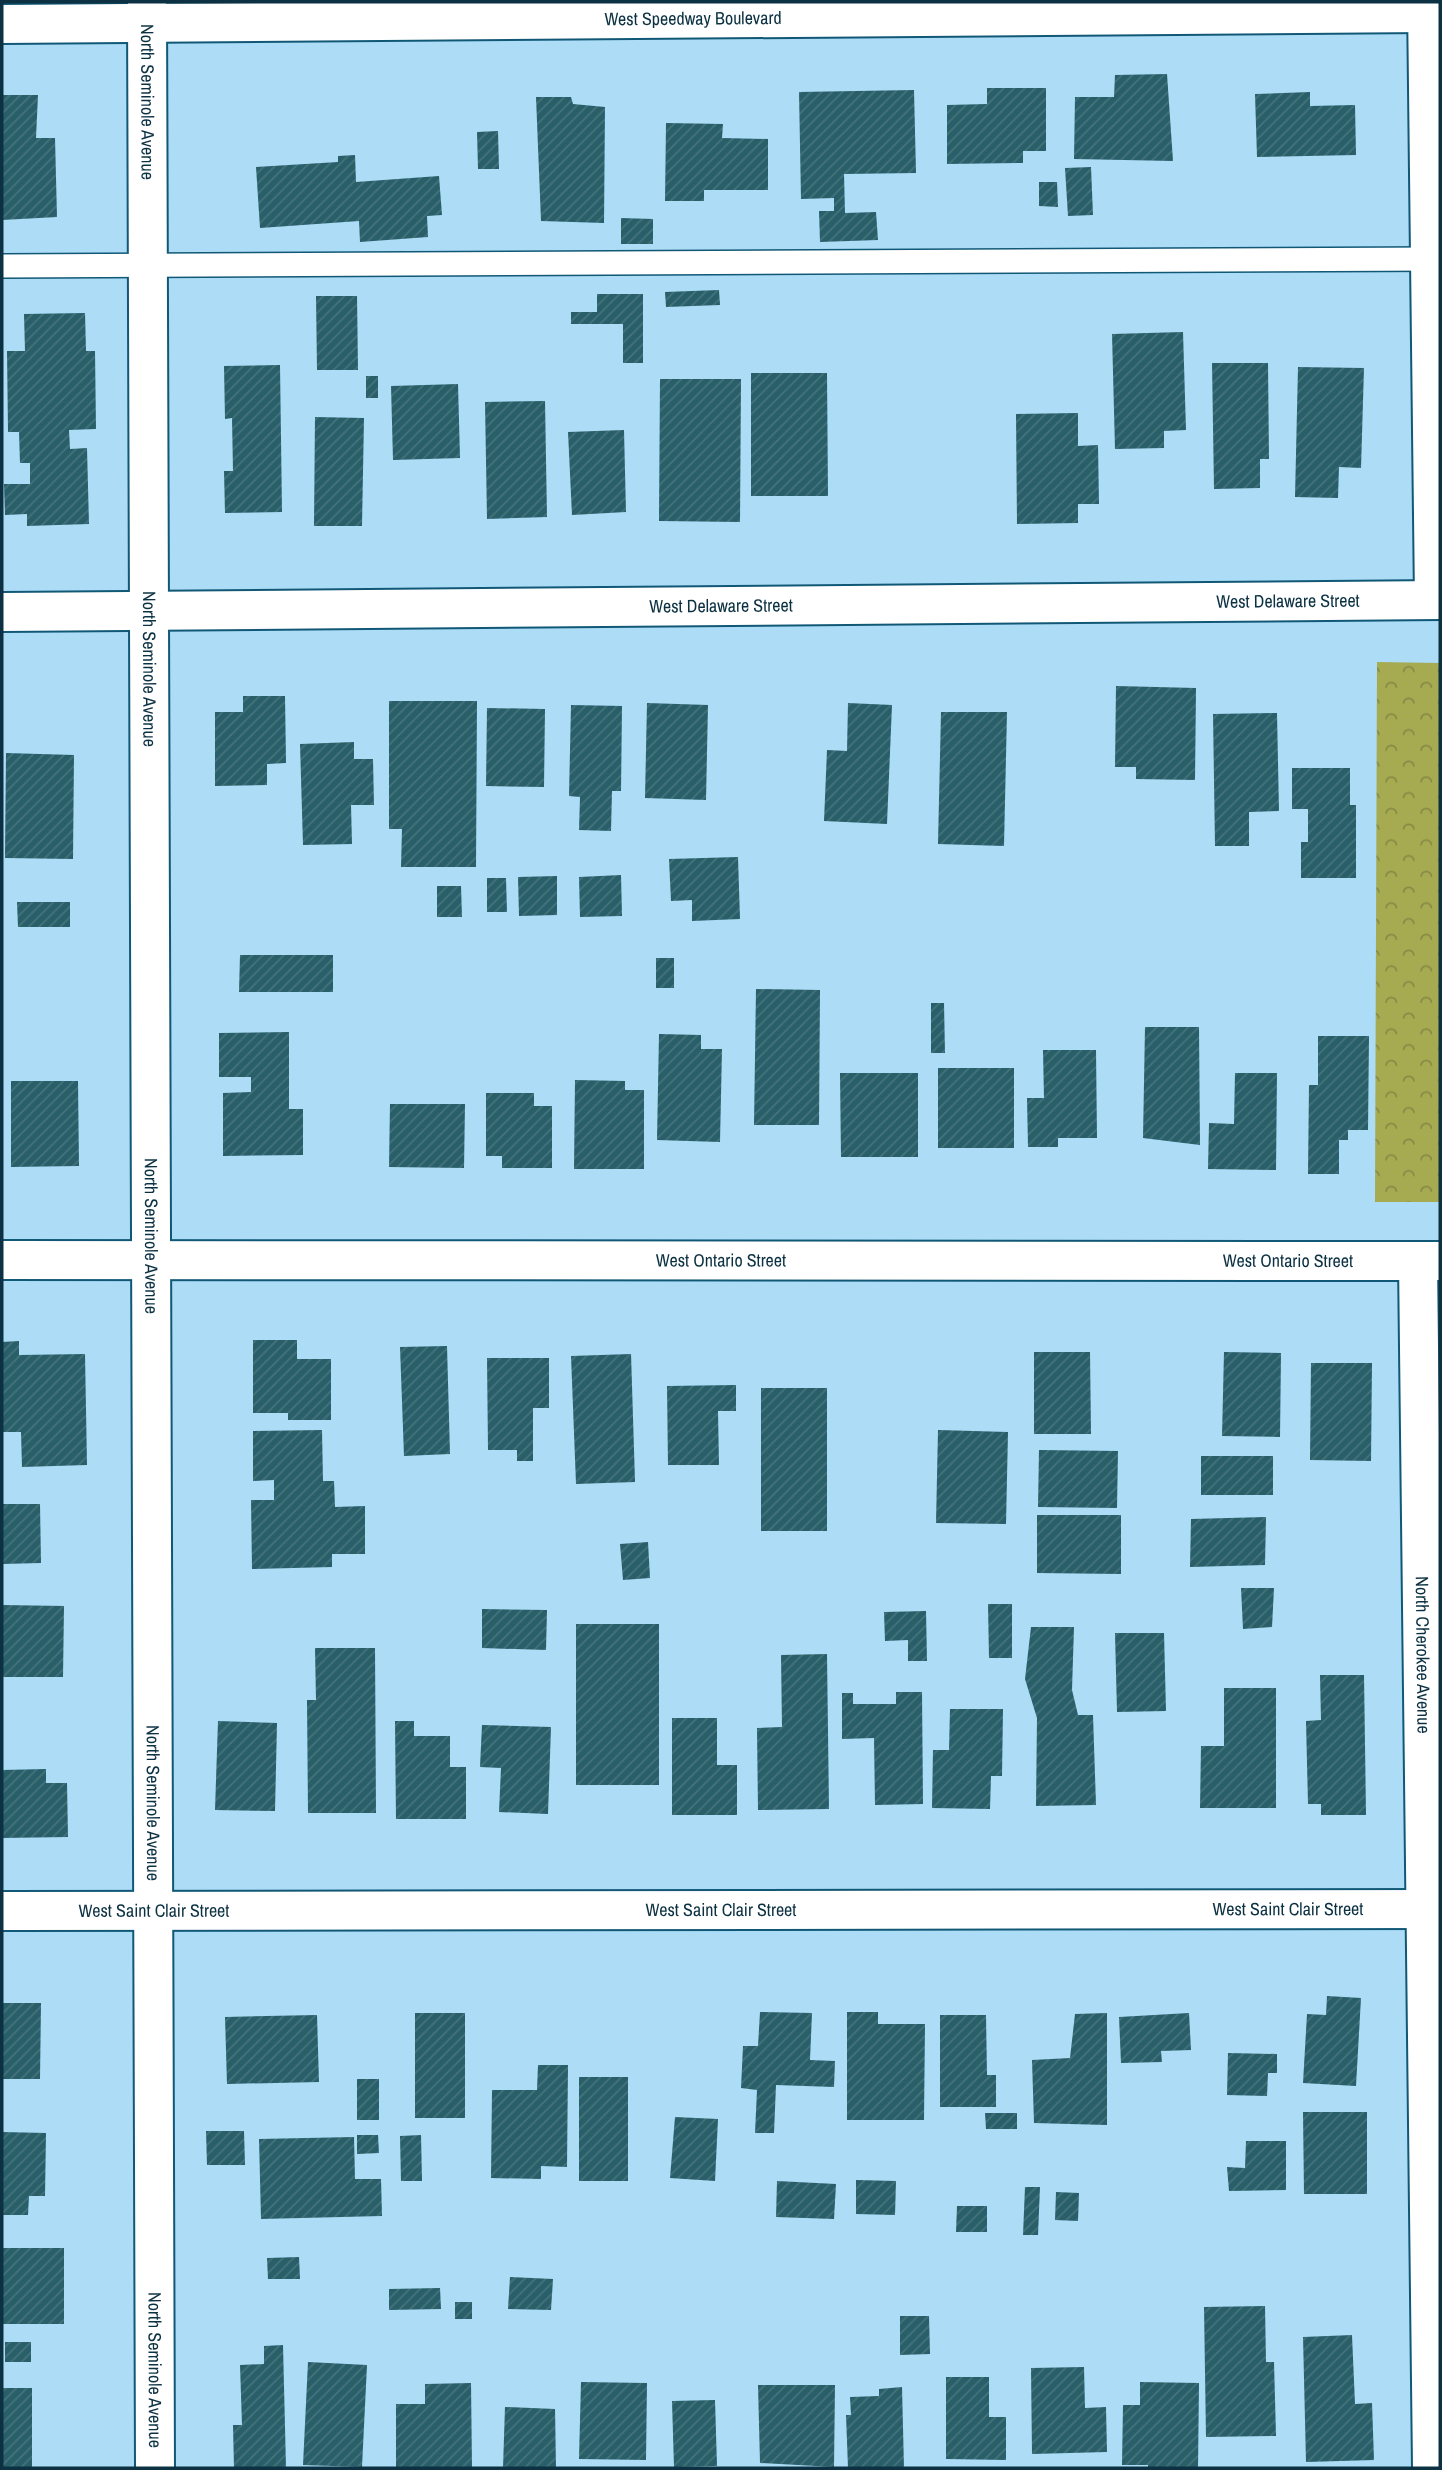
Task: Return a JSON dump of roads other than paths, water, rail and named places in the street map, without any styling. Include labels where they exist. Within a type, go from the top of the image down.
[{"type":"street","name":"West Speedway Boulevard","points":[[2,24],[147,13],[1427,8]]},
{"type":"street","points":[[1427,8],[1435,259],[1437,600]]},
{"type":"street","name":"North Seminole Avenue","points":[[147,13],[155,2468]]},
{"type":"street","name":"West Delaware Street","points":[[2,612],[1437,600]]},
{"type":"street","name":"West Ontario Street","points":[[2,1260],[1429,1261]]},
{"type":"street","name":"North Cherokee Avenue","points":[[1429,1261],[1433,1910],[1432,2468]]},
{"type":"street","name":"West Saint Clair Street","points":[[2,1912],[1433,1910]]},
{"type":"lane","points":[[2,267],[1435,259]]}]
